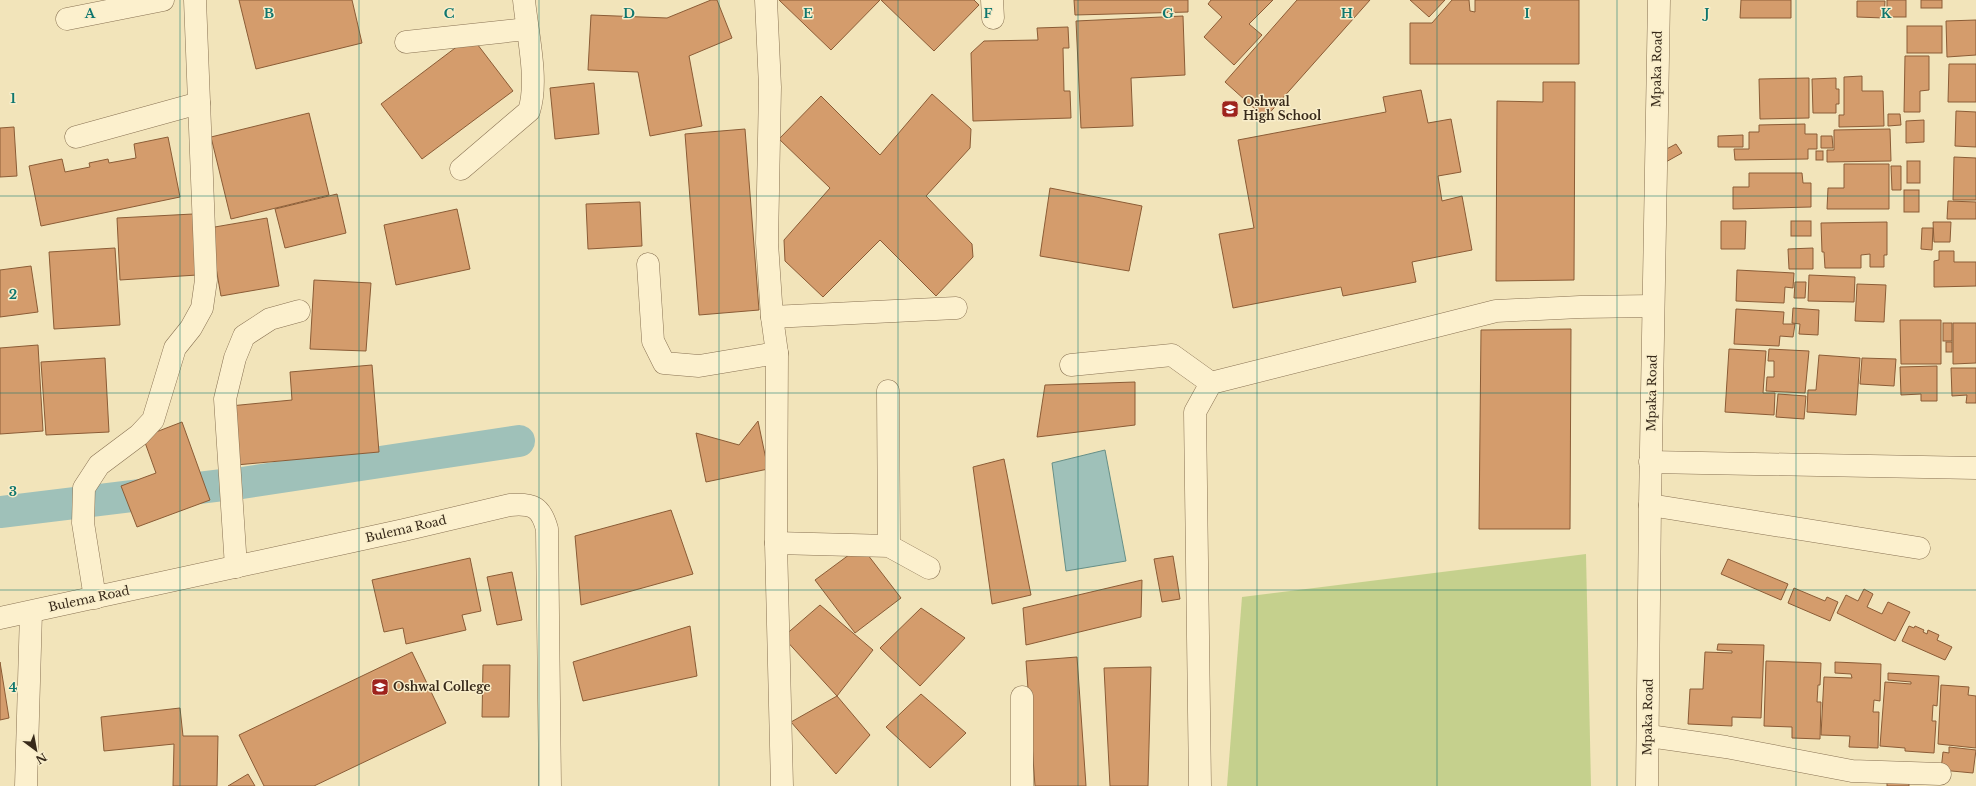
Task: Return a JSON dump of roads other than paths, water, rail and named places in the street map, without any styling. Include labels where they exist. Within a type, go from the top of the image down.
[{"type":"street","points":[[67,19],[163,0]]},
{"type":"street","points":[[95,598],[83,523],[84,488],[99,465],[140,435],[153,420],[175,348],[191,328],[202,308],[206,280],[195,0]]},
{"type":"street","points":[[461,169],[529,111],[533,100],[533,85],[524,0]]},
{"type":"street","points":[[766,0],[770,87],[767,244],[772,317],[777,353],[776,544],[782,786]]},
{"type":"street","name":"Mpaka Road","points":[[1647,786],[1649,736],[1650,462],[1659,0]]},
{"type":"street","points":[[406,42],[527,29]]},
{"type":"street","points":[[76,137],[199,103]]},
{"type":"street","points":[[648,264],[653,341],[664,363],[700,366],[777,353]]},
{"type":"street","points":[[1200,786],[1195,412],[1211,383],[1496,311],[1580,307],[1653,306]]},
{"type":"street","points":[[772,317],[956,308]]},
{"type":"street","points":[[236,567],[225,399],[235,358],[244,336],[270,319],[299,311]]},
{"type":"street","points":[[1071,365],[1172,355],[1211,383]]},
{"type":"street","points":[[888,390],[889,546]]},
{"type":"street","points":[[1650,462],[1976,468]]},
{"type":"street","name":"Bulema Road","points":[[0,618],[236,567],[510,505],[522,504],[534,507],[543,514],[547,528],[550,786]]},
{"type":"street","points":[[1650,505],[1919,548]]},
{"type":"street","points":[[776,544],[889,546],[929,568]]},
{"type":"street","points":[[26,786],[31,612]]},
{"type":"street","points":[[1022,697],[1022,786]]},
{"type":"street","points":[[1649,736],[1726,747],[1852,772],[1940,774]]},
{"type":"water","points":[[1105,450],[1126,561],[1066,571],[1052,463]]},
{"type":"waterway","points":[[242,483],[519,441]]},
{"type":"waterway","points":[[0,512],[223,485]]},
{"type":"place","name":"Oshwal High School","points":[[1230,109]]},
{"type":"place","name":"Oshwal College","points":[[380,687]]}]
